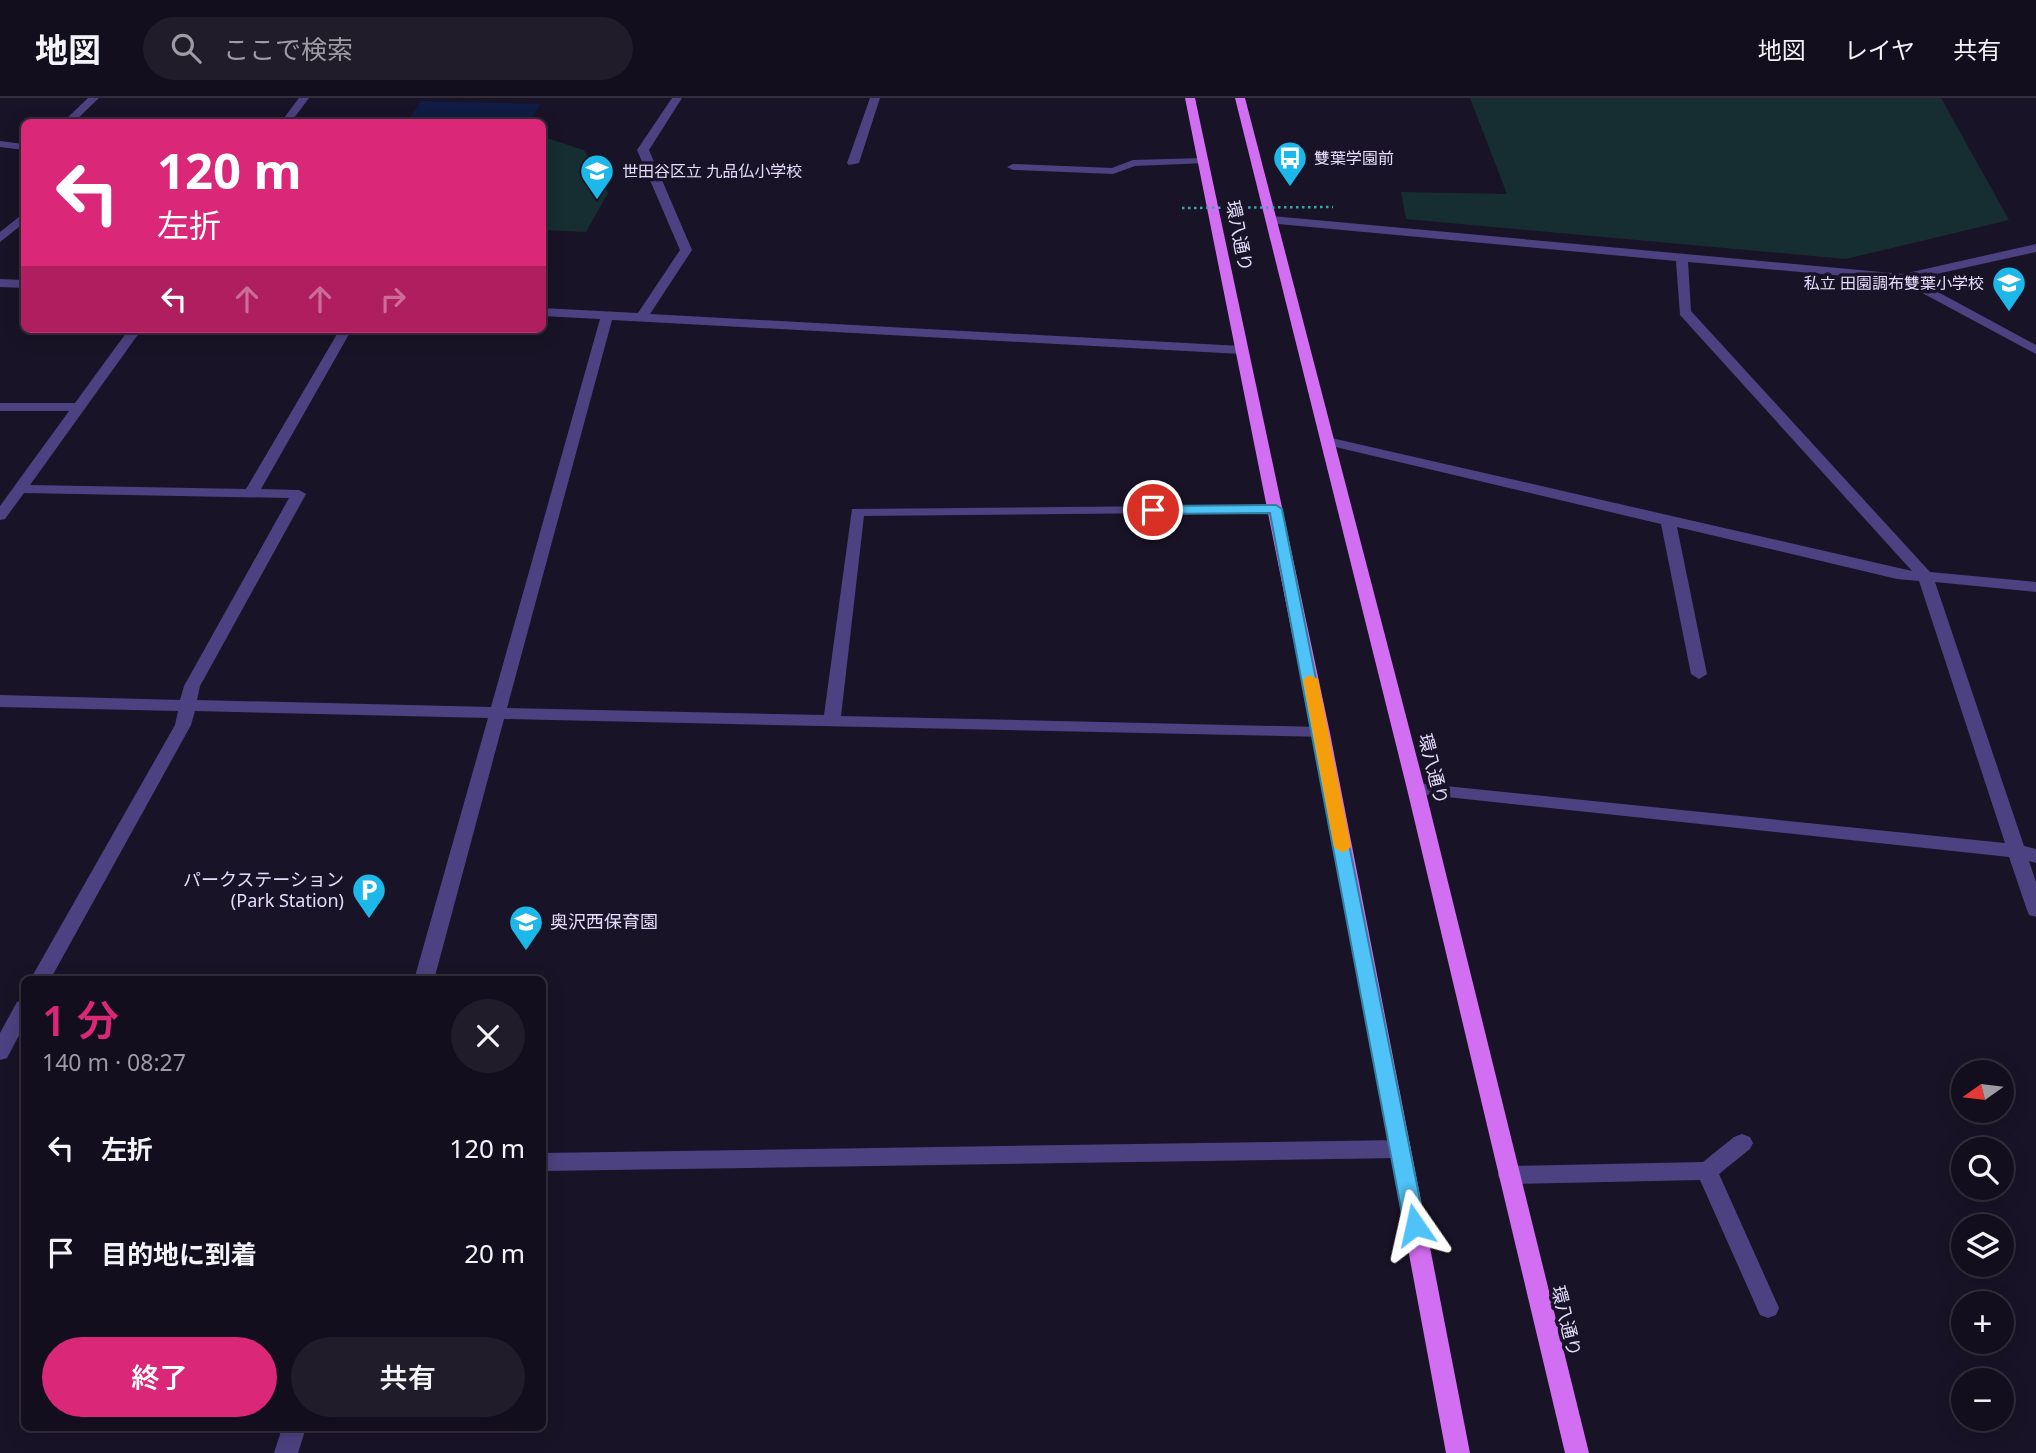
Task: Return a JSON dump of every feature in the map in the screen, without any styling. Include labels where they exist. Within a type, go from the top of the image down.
[{"type":"main road","name":"環八通り","points":[[1191,98],[1321,733],[1458,1453]]},
{"type":"main road","name":"環八通り","points":[[1240,98],[1416,789],[1577,1453]]},
{"type":"street","points":[[71,119],[94,98]]},
{"type":"street","points":[[288,119],[304,98]]},
{"type":"street","points":[[641,318],[686,250],[643,150],[677,98]]},
{"type":"street","points":[[853,163],[875,98]]},
{"type":"street","points":[[0,144],[21,147]]},
{"type":"street","points":[[1013,167],[1113,171],[1132,163],[1203,161]]},
{"type":"street","points":[[0,238],[21,220]]},
{"type":"street","points":[[1272,220],[1903,278],[2036,248]]},
{"type":"street","points":[[1682,258],[1685,312],[1925,576],[2036,910]]},
{"type":"street","points":[[1903,278],[2036,350]]},
{"type":"street","points":[[0,282],[21,284]]},
{"type":"street","points":[[546,312],[1241,350]]},
{"type":"street","points":[[425,976],[607,316]]},
{"type":"street","points":[[0,516],[133,333]]},
{"type":"street","points":[[251,493],[344,333]]},
{"type":"street","points":[[0,407],[80,407]]},
{"type":"street","points":[[1327,441],[1897,574],[2036,587]]},
{"type":"street","points":[[19,489],[299,494],[191,686],[183,724],[42,976]]},
{"type":"street","points":[[832,720],[856,512],[1276,509]]},
{"type":"street","points":[[1668,520],[1699,674]]},
{"type":"street","points":[[0,701],[1321,733]]},
{"type":"street","points":[[1416,789],[2016,851],[2036,856]]},
{"type":"street","points":[[0,1052],[21,1014]]},
{"type":"street","points":[[1510,1175],[1707,1171],[1742,1143]]},
{"type":"street","points":[[546,1162],[1400,1149]]},
{"type":"street","points":[[1707,1171],[1768,1308]]},
{"type":"street","points":[[286,1453],[293,1431]]},
{"type":"path","points":[[1182,208],[1332,207]]},
{"type":"green space","points":[[1470,98],[1941,98],[2009,220],[1846,259],[1406,219],[1401,192],[1507,194]]},
{"type":"green space","points":[[546,138],[584,150],[608,193],[586,232],[546,230]]},
{"type":"water","points":[[421,101],[540,104],[532,119],[409,119]]},
{"type":"slow traffic","points":[[1310,679],[1343,847]]},
{"type":"place","name":"雙葉学園前","points":[[1290,188]]},
{"type":"place","name":"世田谷区立 九品仏小学校","points":[[597,201]]},
{"type":"place","name":"私立 田園調布雙葉小学校","points":[[2009,313]]},
{"type":"place","name":"パークステーション (Park Station)","points":[[369,920]]},
{"type":"place","name":"奥沢西保育園","points":[[526,952]]},
{"type":"route","points":[[1153,510],[1276,509],[1415,1225]]}]
